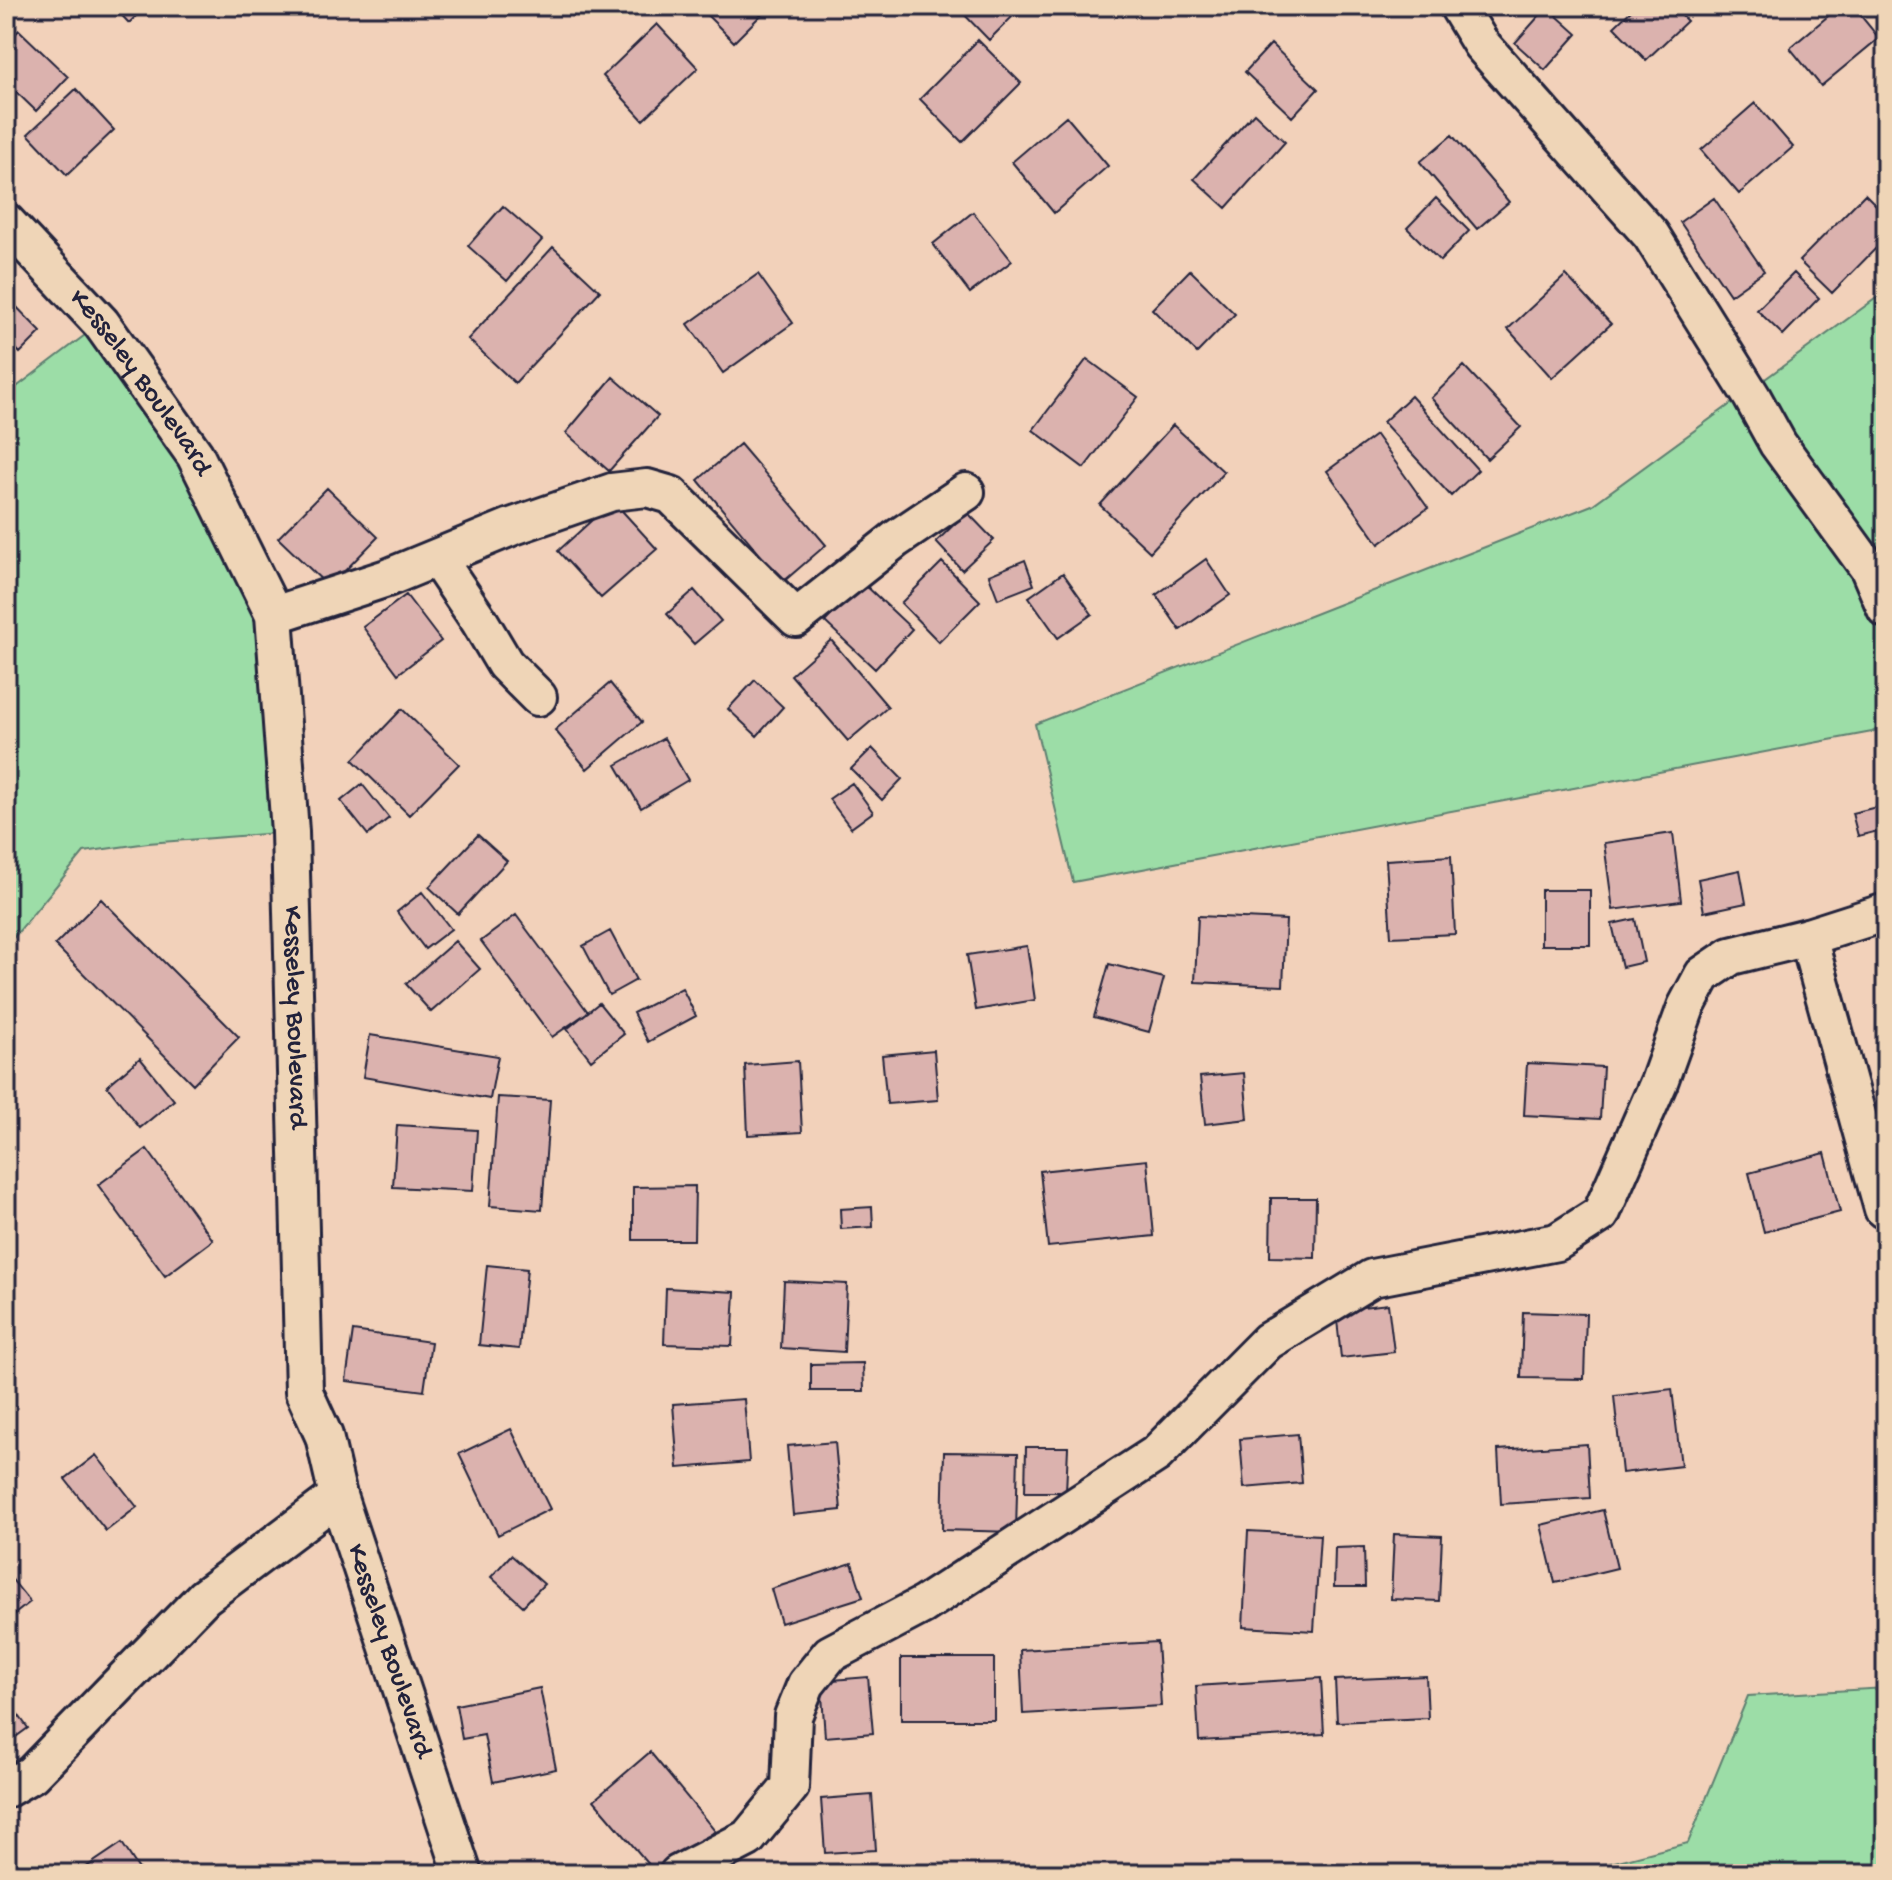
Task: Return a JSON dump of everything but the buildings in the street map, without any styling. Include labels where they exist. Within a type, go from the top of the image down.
[{"type":"street","points":[[1458,6],[1481,44],[1651,235],[1778,444],[1869,569],[1886,609]]},
{"type":"street","name":"Kesseley Boulevard","points":[[6,222],[101,323],[195,455],[274,615],[290,832],[304,1392],[324,1436],[338,1496],[463,1874]]},
{"type":"street","points":[[274,615],[612,492],[647,488],[671,495],[796,618],[896,539],[966,492]]},
{"type":"street","points":[[437,558],[505,664],[538,697]]},
{"type":"street","points":[[678,1874],[748,1838],[790,1787],[793,1716],[806,1684],[830,1654],[923,1605],[1156,1454],[1268,1341],[1372,1278],[1557,1242],[1601,1214],[1659,1082],[1686,1007],[1703,975],[1731,956],[1808,937],[1886,912]]},
{"type":"street","points":[[1808,937],[1883,1209],[1886,1210]]},
{"type":"street","points":[[6,1789],[32,1774],[204,1597],[338,1496]]},
{"type":"green space","points":[[1886,291],[1886,725],[1872,732],[1073,882],[1035,724],[1592,505]]},
{"type":"green space","points":[[101,323],[274,615],[290,832],[148,843],[84,852],[6,947],[6,395]]},
{"type":"green space","points":[[1886,1688],[1886,1874],[1568,1874],[1688,1843],[1748,1696]]}]
